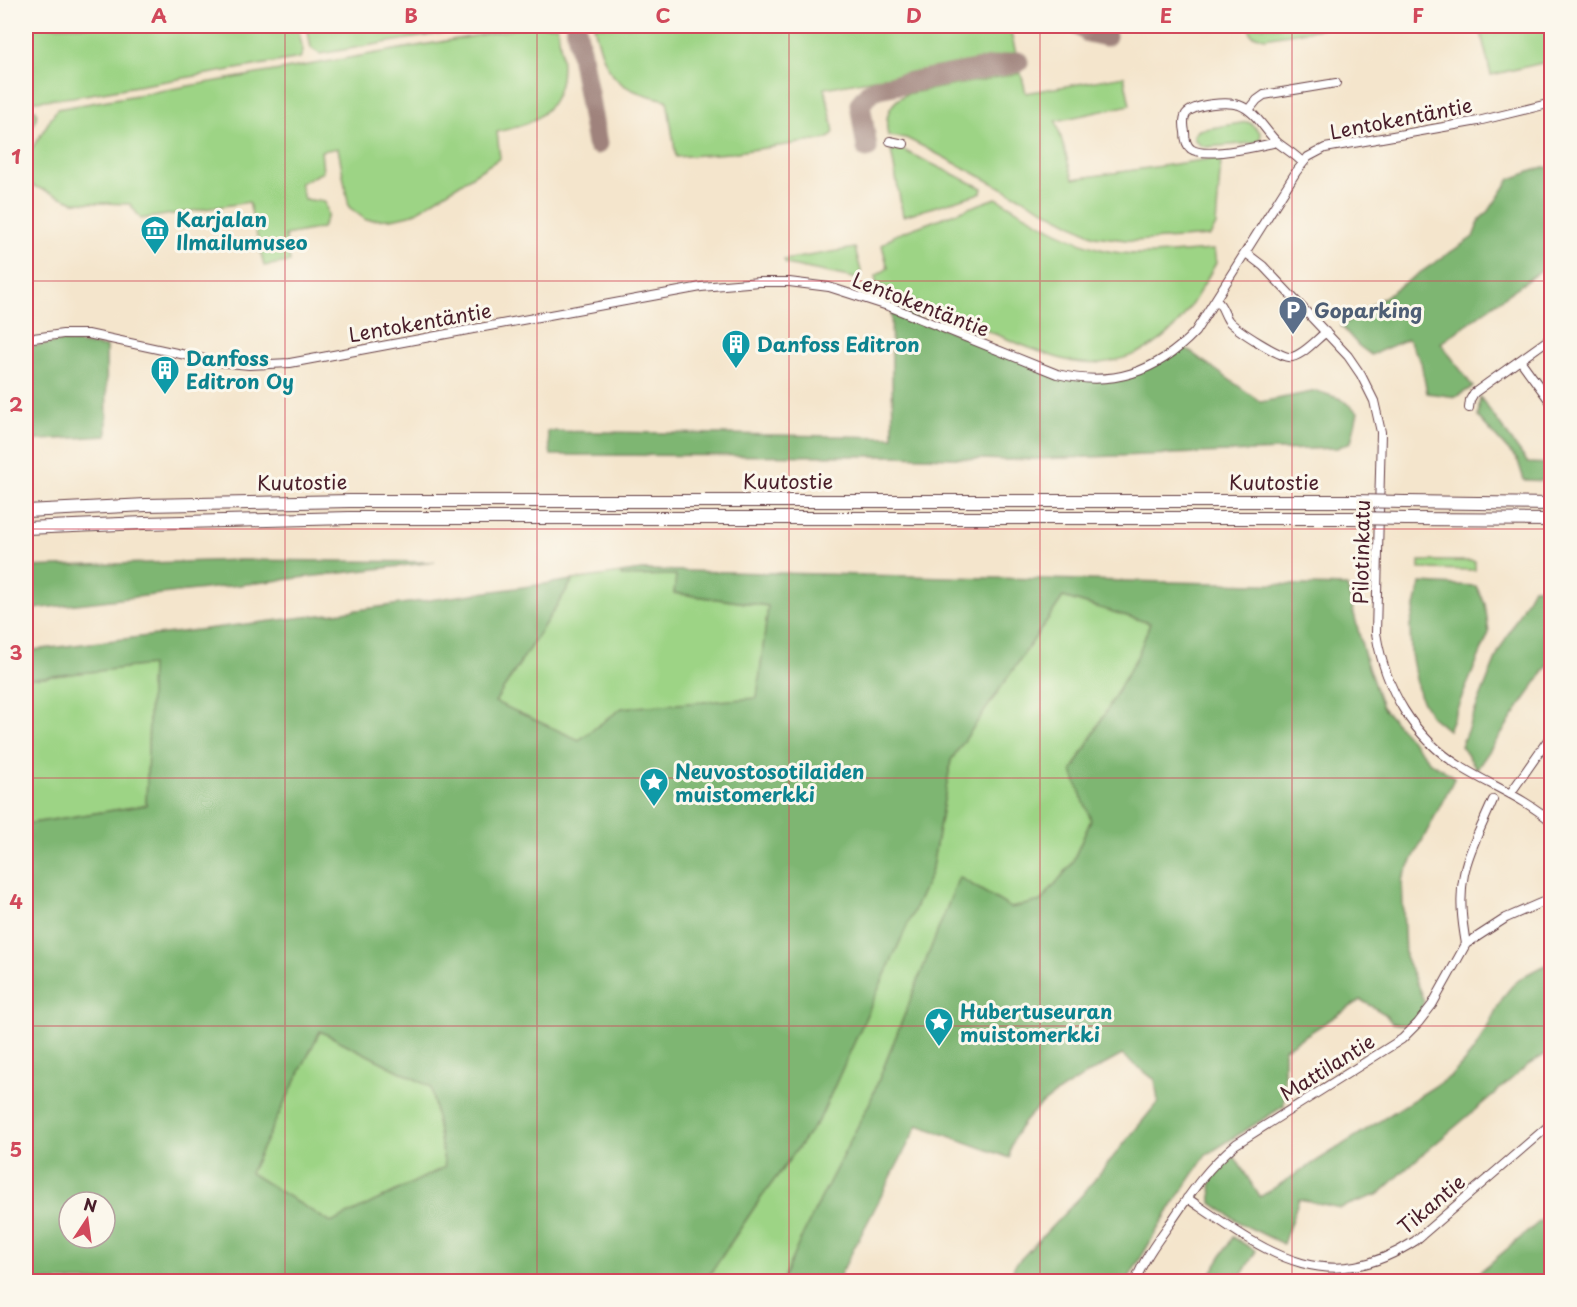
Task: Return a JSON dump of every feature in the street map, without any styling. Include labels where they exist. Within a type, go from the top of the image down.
[{"type":"highway","name":"Kuutostie","points":[[26,511],[146,505],[350,501],[1406,501],[1551,504]]},
{"type":"highway","name":"Kuutostie","points":[[26,528],[350,518],[1551,520]]},
{"type":"street","points":[[1249,110],[1257,99],[1264,95],[1336,83]]},
{"type":"street","points":[[1277,142],[1229,151],[1199,152],[1191,149],[1186,143],[1184,125],[1188,112],[1203,106],[1225,102],[1238,105],[1249,110],[1277,142],[1304,163]]},
{"type":"street","name":"Lentokentäntie","points":[[26,339],[63,334],[88,334],[218,362],[249,365],[290,363],[701,287],[748,282],[789,282],[829,287],[864,297],[1057,374],[1073,378],[1118,378],[1153,366],[1181,347],[1195,332],[1304,163],[1315,153],[1325,148],[1478,121],[1551,103]]},
{"type":"street","points":[[890,141],[904,144]]},
{"type":"street","name":"Pilotinkatu","points":[[1246,253],[1263,266],[1348,356],[1374,400],[1381,432],[1376,633],[1380,658],[1389,683],[1411,722],[1438,750],[1461,767],[1510,794],[1551,822]]},
{"type":"street","points":[[1216,300],[1222,306],[1228,320],[1237,328],[1283,357],[1295,356],[1326,332]]},
{"type":"street","points":[[1469,408],[1474,393],[1551,337]]},
{"type":"street","points":[[1520,360],[1551,404]]},
{"type":"street","points":[[1510,794],[1551,734]]},
{"type":"street","points":[[1466,944],[1461,898],[1464,873],[1493,800]]},
{"type":"street","name":"Mattilantie","points":[[1135,1281],[1158,1239],[1202,1176],[1217,1160],[1236,1144],[1402,1039],[1432,1005],[1451,967],[1466,944],[1506,918],[1551,898]]},
{"type":"street","name":"Tikantie","points":[[1187,1198],[1270,1252],[1291,1261],[1332,1268],[1367,1263],[1396,1253],[1415,1241],[1551,1123]]},
{"type":"green space","points":[[26,26],[298,26],[303,52],[300,58],[73,97],[26,102]]},
{"type":"green space","points":[[307,26],[483,26],[320,54],[311,48]]},
{"type":"green space","points":[[532,26],[557,26],[562,66],[561,79],[558,91],[544,112],[528,123],[497,132],[500,158],[413,214],[392,219],[366,220],[349,207],[338,148],[321,151],[323,172],[300,183],[304,199],[325,202],[328,215],[322,228],[285,235],[290,262],[264,266],[249,202],[141,219],[130,204],[74,202],[26,183],[26,158],[57,109]]},
{"type":"green space","points":[[594,26],[1009,26],[1016,53],[825,88],[834,132],[828,139],[729,153],[676,157],[667,100],[635,91],[616,78],[603,58]]},
{"type":"green space","points":[[1248,26],[1337,26],[1265,38],[1252,35]]},
{"type":"green space","points":[[1465,26],[1551,26],[1551,61],[1491,75],[1480,29],[1466,32]]},
{"type":"green space","points":[[1021,73],[1026,93],[1124,76],[1130,105],[1056,121],[1073,179],[1216,158],[1221,160],[1216,225],[1210,236],[1134,241],[1094,236],[906,138],[888,136],[889,112],[895,102],[906,94]]},
{"type":"green space","points":[[26,110],[36,110],[37,114],[34,124],[26,135]]},
{"type":"green space","points":[[1247,122],[1261,133],[1260,139],[1254,143],[1207,147],[1201,146],[1194,139],[1194,135],[1199,130]]},
{"type":"green space","points":[[891,150],[903,150],[982,188],[981,193],[903,216]]},
{"type":"green space","points":[[1543,167],[1551,168],[1551,263],[1441,343],[1473,387],[1456,397],[1427,393],[1421,362],[1408,339],[1371,355],[1359,346],[1341,326],[1473,237],[1480,219],[1489,211],[1510,179]]},
{"type":"green space","points":[[996,198],[1050,229],[1093,247],[1134,254],[1214,250],[1216,263],[1190,307],[1170,332],[1157,342],[1128,357],[1097,363],[1066,360],[1038,351],[919,304],[876,283],[876,276],[888,268],[882,245],[895,235]]},
{"type":"green space","points":[[855,248],[861,271],[859,279],[786,264],[784,260]]},
{"type":"green space","points":[[891,307],[1057,374],[1117,378],[1181,347],[1261,402],[1317,391],[1341,399],[1358,412],[1351,442],[1337,448],[1008,460],[894,456],[551,455],[547,431],[893,437]]},
{"type":"green space","points":[[61,341],[106,347],[107,436],[26,441],[26,348]]},
{"type":"green space","points":[[1480,397],[1528,463],[1551,464],[1551,481],[1524,480],[1518,461],[1478,417]]},
{"type":"green space","points":[[239,560],[435,562],[26,610],[26,567]]},
{"type":"green space","points":[[1419,561],[1475,561],[1475,570],[1419,569]]},
{"type":"green space","points":[[642,570],[1347,586],[1366,661],[1382,707],[1430,762],[1455,777],[1402,880],[1405,956],[1424,1001],[1419,1018],[1406,1025],[1392,1023],[1385,1014],[1361,1000],[1284,1049],[1284,1106],[1206,1155],[1166,1215],[1127,1281],[1008,1281],[1015,1265],[1082,1195],[1158,1102],[1155,1080],[1122,1055],[1052,1096],[1035,1110],[1022,1125],[1013,1141],[1010,1158],[918,1125],[837,1281],[782,1281],[803,1234],[870,1102],[959,877],[1011,908],[1041,901],[1071,865],[1091,820],[1072,772],[1138,655],[1150,623],[1063,597],[951,760],[931,873],[820,1118],[758,1202],[705,1281],[26,1281],[26,824],[146,805],[151,665],[26,679],[26,651],[321,615],[573,580],[495,702],[579,740],[622,708],[757,698],[768,606],[674,593],[676,575],[621,576],[621,573]],"holes":[[[320,1031],[431,1087],[445,1167],[331,1223],[250,1173]]]},
{"type":"green space","points":[[621,573],[622,576],[677,575],[674,593],[768,606],[757,699],[622,708],[579,740],[495,702],[573,580]]},
{"type":"green space","points":[[1421,583],[1476,586],[1485,604],[1489,633],[1448,730],[1431,716],[1419,695],[1411,654],[1410,625]]},
{"type":"green space","points":[[1551,587],[1551,661],[1477,769],[1461,746],[1499,651],[1533,588]]},
{"type":"green space","points":[[1063,597],[1150,623],[1138,655],[1072,771],[1091,820],[1071,865],[1041,901],[1011,908],[959,877],[870,1102],[803,1234],[782,1281],[705,1282],[758,1202],[820,1118],[931,873],[951,760]]},
{"type":"green space","points":[[151,665],[146,805],[26,824],[26,679]]},
{"type":"green space","points":[[1551,963],[1551,1051],[1528,1065],[1379,1194],[1340,1208],[1299,1199],[1283,1244],[1242,1224],[1212,1203],[1211,1180],[1234,1156],[1260,1197],[1451,1076],[1476,1047],[1511,987],[1534,971]]},
{"type":"green space","points":[[320,1031],[431,1087],[445,1167],[331,1223],[250,1173]]},
{"type":"green space","points":[[1551,1212],[1551,1281],[1469,1281]]},
{"type":"green space","points":[[1233,1237],[1256,1251],[1238,1281],[1206,1281]]},
{"type":"taxiway","points":[[576,26],[597,144]]},
{"type":"taxiway","points":[[1080,26],[1088,32],[1106,36]]},
{"type":"taxiway","points":[[867,148],[860,104],[870,92],[878,88],[1018,62]]},
{"type":"place","name":"Karjalan Ilmailumuseo","points":[[155,256]]},
{"type":"place","name":"Goparking","points":[[1293,336]]},
{"type":"place","name":"Danfoss Editron","points":[[736,370]]},
{"type":"place","name":"Danfoss Editron Oy","points":[[165,396]]},
{"type":"place","name":"Neuvostosotilaiden muistomerkki","points":[[654,808]]},
{"type":"place","name":"Hubertuseuran muistomerkki","points":[[939,1048]]}]
